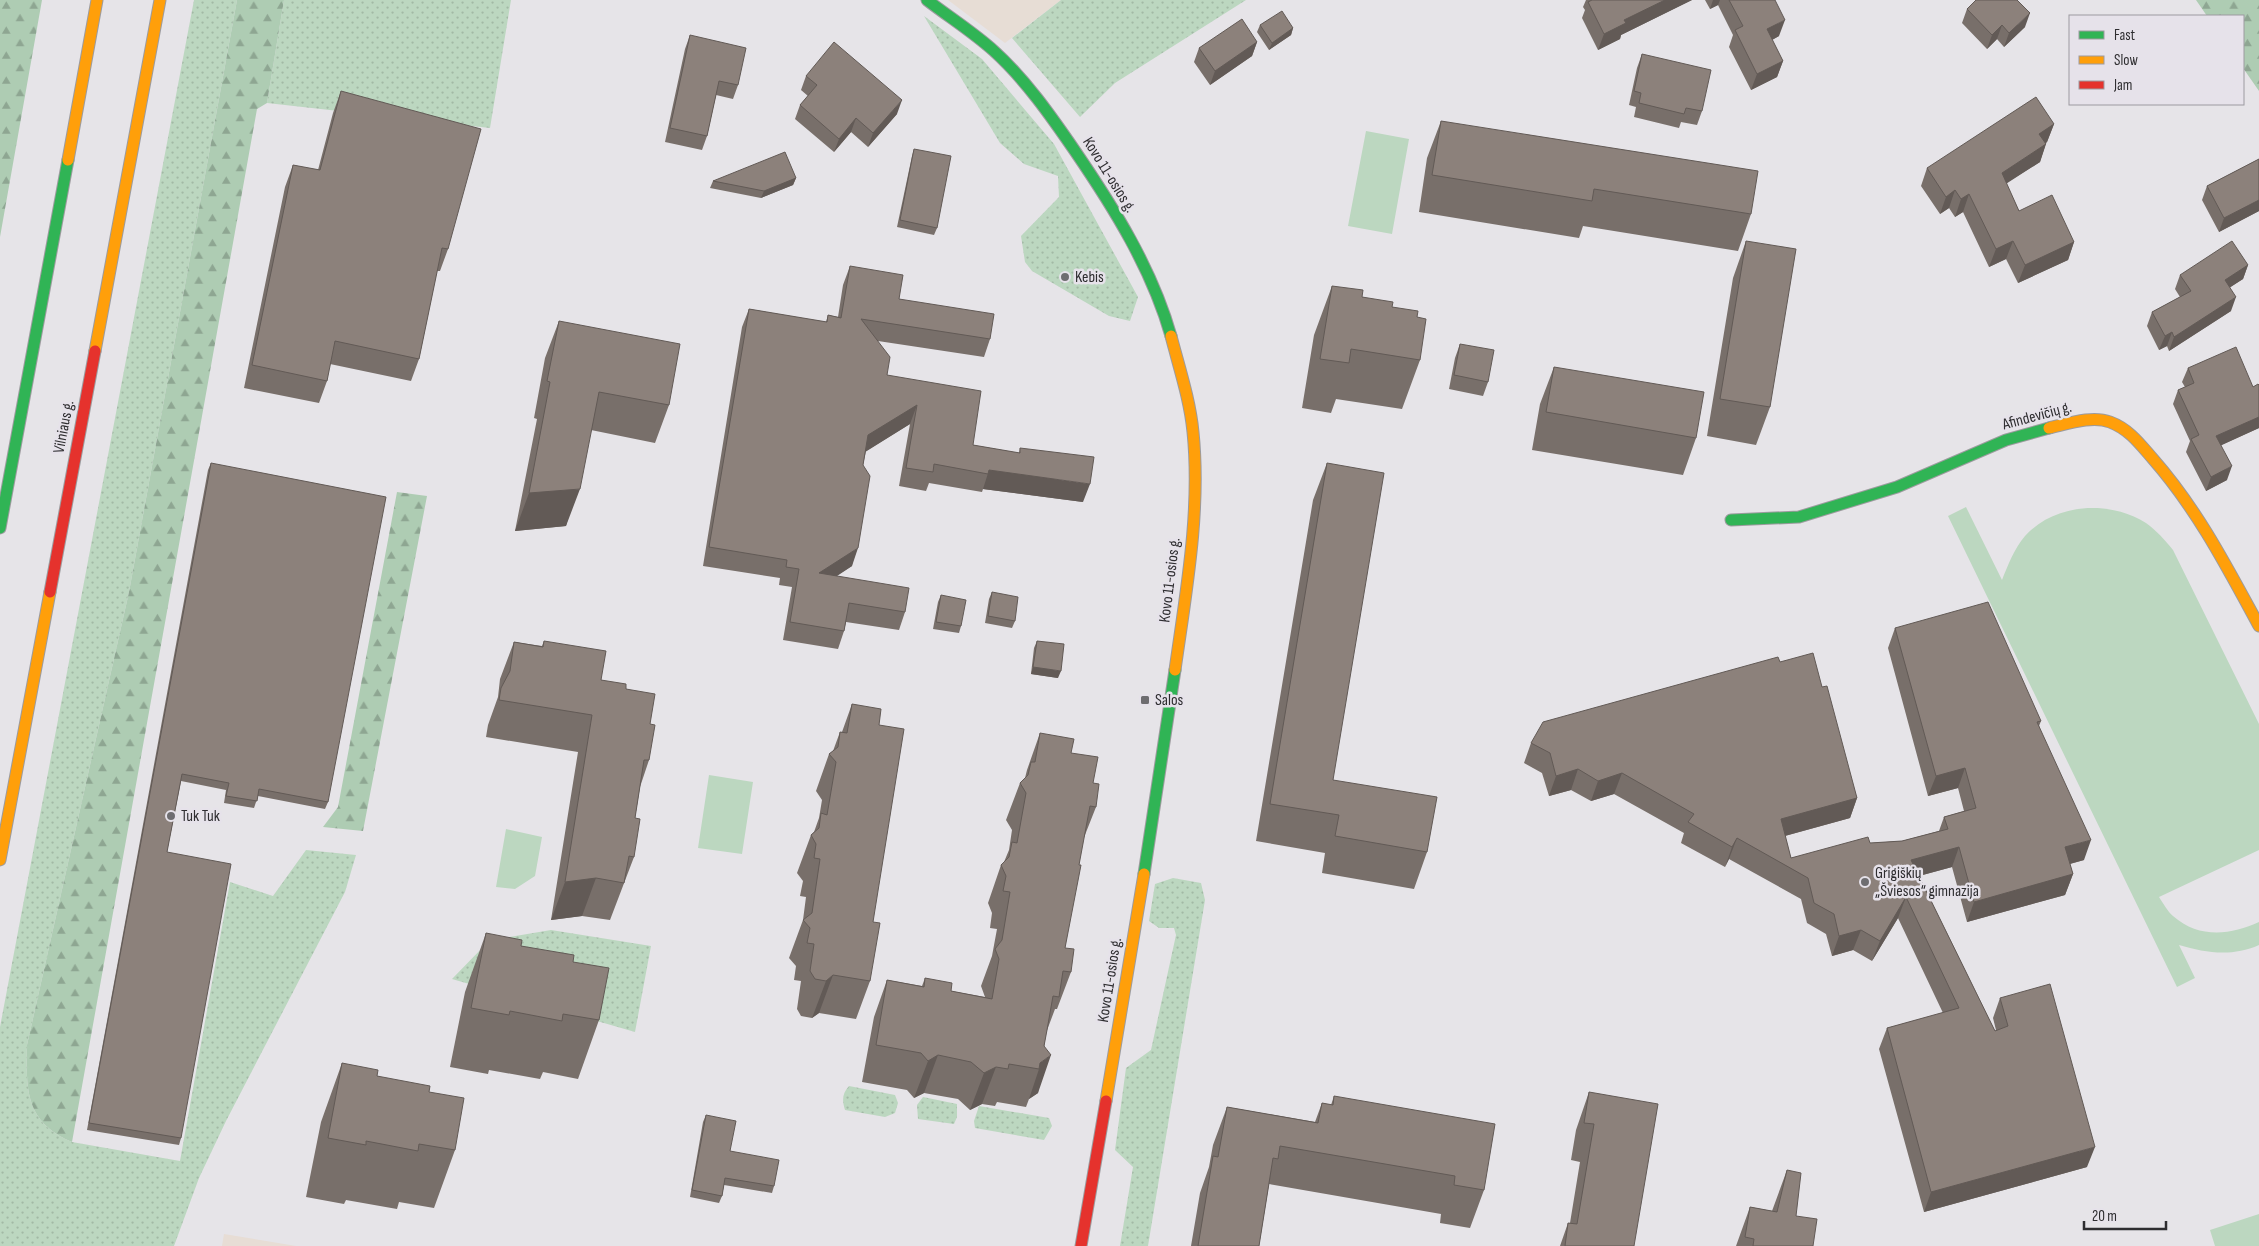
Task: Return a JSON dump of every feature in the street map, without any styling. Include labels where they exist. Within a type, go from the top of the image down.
[{"type":"main road","points":[[0,528],[98,0]]},
{"type":"main road","name":"Vilniaus g.","points":[[0,860],[160,0]]},
{"type":"main road","name":"Kovo 11-osios g.","points":[[927,0],[994,51],[1047,110],[1104,192],[1140,258],[1163,308],[1180,371],[1192,430],[1196,477],[1187,588],[1157,793],[1081,1246]]},
{"type":"main road","name":"Afindevičių g.","points":[[1731,520],[1798,517],[1897,487],[2006,440],[2034,431],[2086,420],[2108,421],[2129,432],[2175,484],[2209,534],[2259,626]]},
{"type":"shaded area","points":[[948,0],[1061,0],[1005,43]]},
{"type":"shaded area","points":[[224,1234],[296,1246],[222,1246]]},
{"type":"green space","points":[[0,0],[42,0],[0,237]]},
{"type":"green space","points":[[194,0],[237,0],[129,592],[27,1045],[28,1090],[37,1114],[45,1125],[72,1142],[180,1161],[230,882],[273,896],[306,850],[356,855],[345,892],[226,1121],[199,1178],[174,1246],[0,1246],[0,1027]]},
{"type":"green space","points":[[237,0],[284,0],[267,103],[257,109],[72,1142],[45,1125],[37,1114],[28,1090],[27,1045],[129,592]]},
{"type":"green space","points":[[284,0],[511,0],[490,128],[267,103]]},
{"type":"green space","points":[[1061,0],[1246,0],[1115,83],[1080,117],[1012,38]]},
{"type":"green space","points":[[2196,0],[2259,0],[2259,91],[2244,69],[2244,15],[2206,15]]},
{"type":"green space","points":[[924,16],[982,59],[1054,144],[1138,297],[1130,321],[1109,316],[1032,271],[1025,262],[1021,236],[1059,197],[1058,176],[1024,164],[1000,143]]},
{"type":"green space","points":[[1366,131],[1409,139],[1392,234],[1348,226]]},
{"type":"green space","points":[[397,492],[427,496],[363,831],[323,827],[338,807]]},
{"type":"green space","points":[[1966,507],[2002,580],[2021,541],[2037,525],[2067,511],[2083,508],[2100,508],[2132,516],[2150,526],[2173,550],[2259,724],[2259,850],[2159,897],[2173,916],[2193,928],[2204,931],[2226,932],[2259,922],[2259,945],[2239,951],[2209,952],[2179,945],[2195,978],[2177,987],[1948,516]]},
{"type":"green space","points":[[709,775],[753,782],[742,854],[698,848]]},
{"type":"green space","points":[[506,829],[542,837],[535,876],[515,889],[496,887]]},
{"type":"green space","points":[[1173,878],[1201,883],[1205,900],[1148,1246],[1120,1246],[1133,1167],[1115,1150],[1126,1068],[1151,1050],[1176,935],[1174,928],[1159,928],[1149,921],[1155,884]]},
{"type":"green space","points":[[551,930],[651,946],[635,1032],[452,979],[486,944],[504,938]]},
{"type":"green space","points":[[849,1086],[895,1095],[898,1103],[895,1113],[885,1117],[845,1110],[843,1097]]},
{"type":"green space","points":[[923,1097],[957,1104],[957,1117],[954,1124],[918,1119],[917,1105]]},
{"type":"green space","points":[[979,1106],[1049,1118],[1052,1126],[1044,1140],[975,1128],[974,1121]]},
{"type":"green space","points":[[2259,1214],[2259,1246],[2215,1246],[2210,1230]]},
{"type":"building","points":[[1592,0],[1665,0],[1624,20],[1626,23],[1604,34],[1588,2]]},
{"type":"building","points":[[1729,0],[1775,0],[1785,20],[1767,29],[1783,61],[1757,74],[1735,30],[1743,26]]},
{"type":"building","points":[[1976,0],[2017,0],[2030,13],[2009,33],[2002,25],[1992,35],[1967,9]]},
{"type":"building","points":[[1282,11],[1293,28],[1272,43],[1260,25]]},
{"type":"building","points":[[1242,19],[1257,42],[1215,71],[1199,48]]},
{"type":"building","points":[[690,35],[746,48],[738,85],[719,81],[707,136],[670,128]]},
{"type":"building","points":[[834,42],[902,100],[873,133],[856,118],[839,139],[800,105],[817,85],[806,76]]},
{"type":"building","points":[[1642,54],[1711,70],[1702,111],[1686,108],[1684,114],[1639,103],[1641,93],[1634,91]]},
{"type":"building","points":[[341,91],[481,129],[448,249],[442,248],[419,359],[335,341],[327,381],[252,365],[293,165],[320,170]]},
{"type":"building","points":[[2036,97],[2054,124],[2039,134],[2046,144],[2002,173],[2019,211],[2052,195],[2074,242],[2025,265],[2013,241],[1996,249],[1969,194],[1961,199],[1955,190],[1946,197],[1927,168]]},
{"type":"building","points":[[1441,121],[1758,171],[1751,214],[1594,189],[1592,201],[1432,175]]},
{"type":"building","points":[[914,149],[951,156],[937,228],[900,220]]},
{"type":"building","points":[[785,152],[796,178],[764,191],[713,181]]},
{"type":"building","points":[[2259,159],[2259,200],[2224,218],[2207,186]]},
{"type":"building","points":[[1746,241],[1796,249],[1770,407],[1720,399]]},
{"type":"building","points":[[2232,241],[2248,265],[2225,280],[2236,297],[2174,337],[2172,332],[2165,336],[2152,312],[2191,291],[2180,275]]},
{"type":"building","points":[[850,266],[903,275],[899,299],[994,314],[990,339],[861,319],[890,357],[887,375],[981,391],[973,445],[1020,453],[1020,448],[1094,457],[1090,484],[989,470],[988,474],[934,464],[933,472],[906,468],[917,405],[868,435],[863,465],[870,476],[858,548],[819,573],[909,588],[905,612],[849,603],[844,631],[790,622],[799,569],[786,567],[787,560],[709,547],[749,309],[827,322],[828,315],[841,318]]},
{"type":"building","points":[[1332,286],[1363,290],[1362,297],[1393,302],[1392,307],[1418,311],[1417,317],[1426,319],[1420,360],[1351,349],[1349,363],[1320,359]]},
{"type":"building","points":[[559,321],[680,344],[669,405],[599,392],[580,489],[529,493],[550,382],[547,381]]},
{"type":"building","points":[[1460,344],[1494,350],[1488,382],[1454,375]]},
{"type":"building","points":[[2236,347],[2253,387],[2259,385],[2259,417],[2216,436],[2232,466],[2211,477],[2191,439],[2199,435],[2178,390],[2194,383],[2188,368]]},
{"type":"building","points":[[1554,367],[1704,392],[1696,438],[1546,412]]},
{"type":"building","points":[[211,463],[386,497],[328,802],[259,789],[257,801],[226,796],[229,783],[182,774],[167,852],[231,864],[181,1138],[89,1123]]},
{"type":"building","points":[[1327,463],[1384,473],[1333,780],[1437,797],[1427,852],[1335,836],[1339,815],[1270,804]]},
{"type":"building","points":[[992,592],[1018,597],[1015,621],[988,616]]},
{"type":"building","points":[[941,595],[966,600],[961,626],[936,622]]},
{"type":"building","points":[[1988,602],[2041,721],[2037,722],[2091,840],[2065,847],[2073,874],[1974,902],[1959,847],[1911,860],[1995,1031],[2008,1026],[2000,998],[2050,984],[2095,1147],[1931,1192],[1887,1028],[1959,1008],[1906,897],[1880,941],[1861,930],[1839,936],[1834,914],[1814,903],[1808,878],[1737,838],[1732,847],[1688,822],[1694,814],[1622,773],[1598,781],[1578,769],[1556,776],[1550,753],[1531,743],[1543,722],[1778,657],[1780,662],[1813,653],[1822,687],[1827,686],[1857,798],[1781,819],[1791,858],[1868,837],[1870,843],[1902,841],[1948,829],[1944,817],[1976,808],[1965,768],[1936,776],[1895,628]]},
{"type":"building","points":[[544,641],[606,651],[601,680],[626,684],[626,689],[655,694],[650,724],[655,725],[649,760],[644,760],[635,818],[640,819],[634,857],[629,856],[624,883],[596,878],[565,882],[592,715],[499,700],[501,688],[510,671],[514,642],[543,647]]},
{"type":"building","points":[[1037,641],[1064,644],[1061,671],[1033,667]]},
{"type":"building","points":[[852,704],[881,709],[879,725],[904,729],[873,922],[880,923],[870,981],[833,975],[826,981],[815,979],[810,971],[814,944],[807,943],[810,928],[803,920],[812,913],[820,859],[814,858],[816,844],[811,835],[819,828],[821,813],[827,815],[836,762],[829,754],[838,747],[840,732],[847,733]]},
{"type":"building","points":[[1040,733],[1074,739],[1071,753],[1098,757],[1093,783],[1099,784],[1096,807],[1090,806],[1065,948],[1074,949],[1071,972],[1063,971],[1059,997],[1053,996],[1044,1046],[1051,1055],[1040,1063],[1039,1069],[1009,1064],[1008,1069],[996,1067],[984,1073],[971,1062],[938,1055],[928,1061],[921,1053],[876,1045],[887,980],[924,987],[925,978],[952,983],[951,991],[992,999],[999,959],[995,949],[1002,940],[1010,892],[1003,891],[1006,876],[1001,865],[1009,857],[1012,842],[1017,843],[1026,793],[1020,783],[1028,775],[1031,762],[1035,762]]},
{"type":"building","points":[[486,933],[522,940],[521,946],[574,955],[573,962],[609,968],[599,1020],[563,1014],[562,1021],[510,1011],[509,1015],[471,1008]]},
{"type":"building","points":[[342,1063],[378,1070],[377,1076],[430,1086],[429,1092],[464,1098],[455,1150],[419,1144],[418,1151],[366,1141],[366,1145],[328,1138]]},
{"type":"building","points":[[1589,1092],[1658,1104],[1634,1246],[1565,1246],[1568,1223],[1577,1224],[1594,1124],[1584,1123]]},
{"type":"building","points":[[1334,1096],[1495,1124],[1484,1190],[1454,1185],[1455,1176],[1280,1146],[1278,1159],[1273,1158],[1259,1246],[1198,1246],[1213,1156],[1218,1157],[1227,1107],[1318,1123],[1322,1103],[1333,1105]]},
{"type":"building","points":[[706,1115],[736,1121],[730,1151],[779,1160],[774,1186],[725,1178],[722,1196],[692,1190]]},
{"type":"building","points":[[1787,1170],[1801,1173],[1796,1216],[1817,1219],[1813,1246],[1753,1246],[1754,1239],[1745,1237],[1750,1207],[1777,1212]]},
{"type":"traffic: fast","points":[[927,0],[994,51],[1027,86],[1057,125],[1118,217],[1143,263],[1171,336]]},
{"type":"traffic: fast","points":[[0,528],[68,160]]},
{"type":"traffic: fast","points":[[1731,520],[1799,517],[1897,487],[2006,440],[2049,428]]},
{"type":"traffic: fast","points":[[1144,874],[1175,670]]},
{"type":"traffic: slow","points":[[68,160],[97,0]]},
{"type":"traffic: slow","points":[[95,351],[160,0]]},
{"type":"traffic: slow","points":[[1171,336],[1189,408],[1195,462],[1194,521],[1188,581],[1175,670]]},
{"type":"traffic: slow","points":[[2049,428],[2095,419],[2117,425],[2134,437],[2184,498],[2223,560],[2259,626]]},
{"type":"traffic: slow","points":[[0,860],[50,592]]},
{"type":"traffic: slow","points":[[1106,1101],[1144,874]]},
{"type":"traffic: jam","points":[[50,592],[95,351]]},
{"type":"traffic: jam","points":[[1081,1246],[1106,1101]]},
{"type":"place","name":"Kebis","points":[[1065,277]]},
{"type":"place","name":"Salos","points":[[1145,700]]},
{"type":"place","name":"Tuk Tuk","points":[[171,816]]},
{"type":"place","name":"Grigiškių „Šviesos“ gimnazija","points":[[1865,882]]}]
